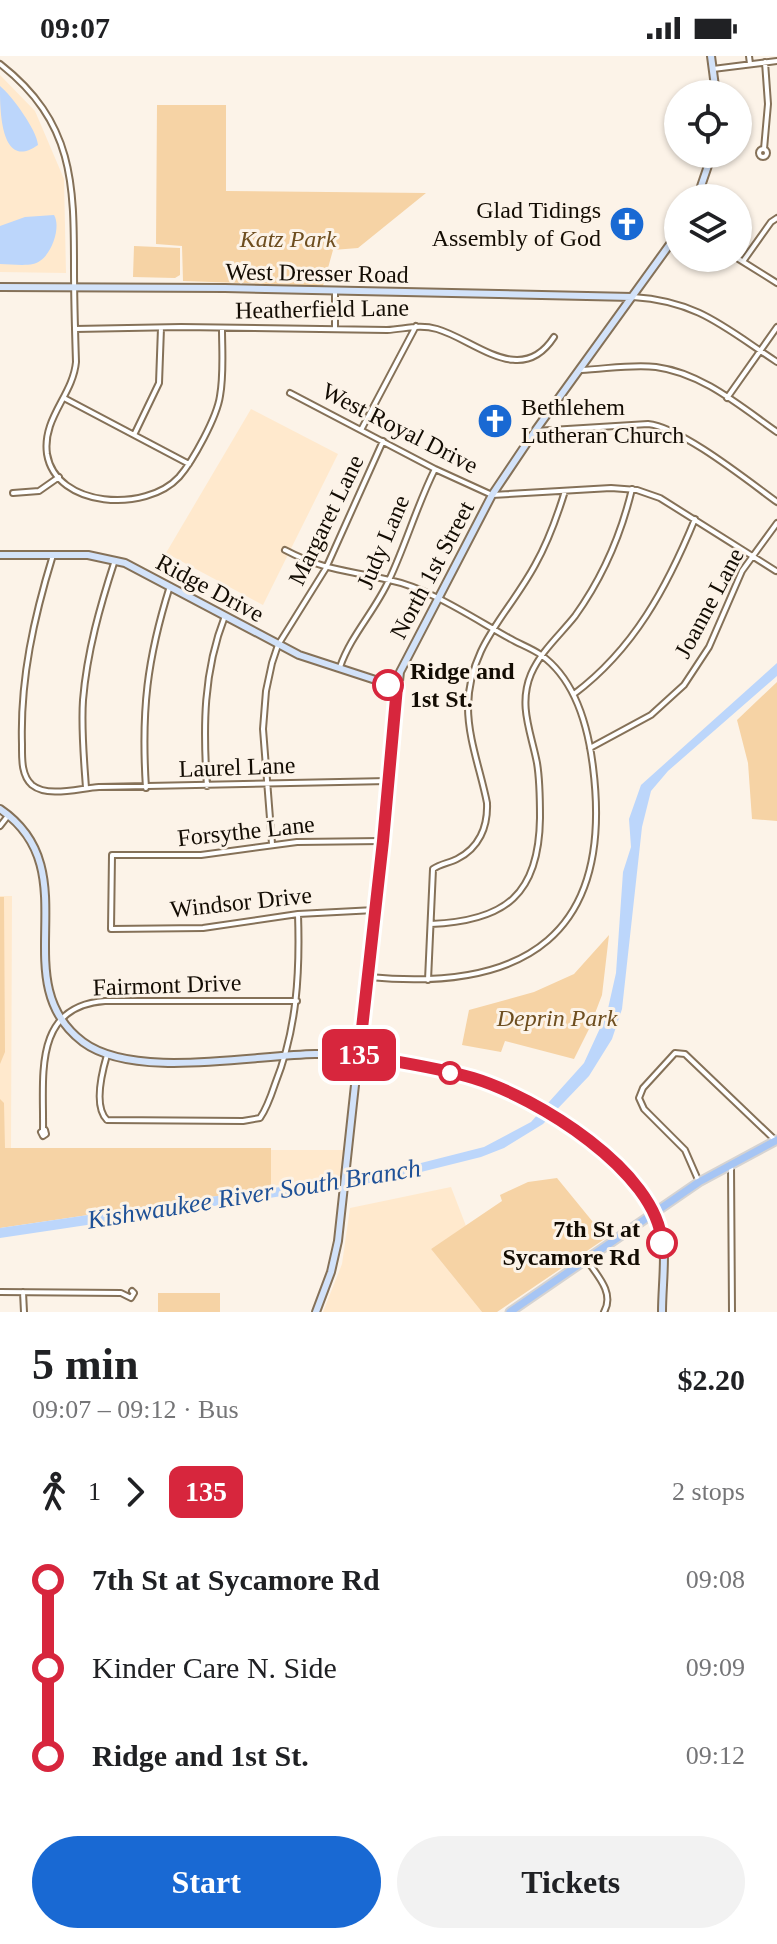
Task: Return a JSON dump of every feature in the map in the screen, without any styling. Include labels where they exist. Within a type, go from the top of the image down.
[{"type":"main road","points":[[510,1312],[699,1182],[776,1140]]},
{"type":"street","points":[[711,56],[714,80]]},
{"type":"street","points":[[749,56],[750,64]]},
{"type":"street","points":[[713,69],[777,61]]},
{"type":"street","points":[[764,149],[768,104],[765,62]]},
{"type":"street","points":[[0,64],[36,99],[62,146],[73,186],[75,370],[52,419],[46,442],[50,466],[59,477],[91,496],[133,501],[164,490],[189,464],[219,402],[222,328]]},
{"type":"street","points":[[752,249],[777,218]]},
{"type":"street","name":"North 1st Street","points":[[316,1312],[335,1256],[344,1194],[397,687],[406,657],[492,495],[664,252]]},
{"type":"street","points":[[752,266],[777,283]]},
{"type":"street","name":"West Dresser Road","points":[[0,287],[632,297]]},
{"type":"street","points":[[335,291],[335,329]]},
{"type":"street","points":[[632,297],[662,299],[694,309],[716,320],[777,362]]},
{"type":"street","name":"Heatherfield Lane","points":[[75,329],[387,330],[417,325],[449,333],[496,358],[512,360],[543,351],[554,337]]},
{"type":"street","name":"Margaret Lane","points":[[361,430],[417,325]]},
{"type":"street","points":[[727,398],[777,327]]},
{"type":"street","points":[[134,435],[159,383],[161,328]]},
{"type":"street","points":[[578,370],[640,366],[670,370],[698,379],[777,432]]},
{"type":"street","name":"West Royal Drive","points":[[290,393],[435,469],[492,495]]},
{"type":"street","points":[[64,398],[189,464]]},
{"type":"street","points":[[535,431],[648,424],[660,426],[679,434],[777,502]]},
{"type":"street","name":"Margaret Lane","points":[[272,844],[264,712],[268,678],[278,645],[326,568],[383,441]]},
{"type":"street","name":"Judy Lane","points":[[339,670],[352,640],[389,580],[435,469]]},
{"type":"street","points":[[13,493],[39,491],[59,477]]},
{"type":"street","points":[[492,495],[632,489],[660,498],[776,571]]},
{"type":"street","points":[[431,924],[466,920],[504,905],[526,883],[536,862],[540,844],[539,782],[525,705],[529,682],[541,655],[565,628],[599,578],[615,544],[632,489]]},
{"type":"street","points":[[428,980],[433,869],[469,851],[478,842],[486,824],[487,803],[470,731],[468,705],[475,664],[492,628],[536,564],[551,533],[565,491]]},
{"type":"street","points":[[574,694],[614,659],[648,616],[675,567],[695,519]]},
{"type":"street","name":"Joanne Lane","points":[[590,748],[651,715],[684,685],[709,647],[742,571],[777,523]]},
{"type":"street","points":[[285,550],[326,568],[389,580],[437,600],[541,655],[574,694],[590,748],[595,790],[594,856],[586,886],[572,915],[549,940],[518,960],[473,975],[428,980],[369,977]]},
{"type":"street","name":"Ridge Drive","points":[[0,555],[88,555],[115,560],[278,645],[339,670],[397,687]]},
{"type":"street","name":"Laurel Lane","points":[[53,555],[37,609],[25,670],[22,727],[24,771],[32,784],[43,790],[389,781]]},
{"type":"street","points":[[86,788],[83,717],[88,665],[100,605],[115,560]]},
{"type":"street","points":[[146,788],[143,734],[145,697],[152,649],[170,586]]},
{"type":"street","points":[[207,786],[205,703],[213,652],[225,616]]},
{"type":"street","points":[[0,809],[29,837],[42,866],[46,894],[46,976],[51,998],[61,1018],[80,1040],[107,1055],[142,1061],[238,1061],[286,1055],[359,1055],[476,1079],[537,1108],[609,1156],[655,1211],[661,1228],[662,1312]]},
{"type":"street","points":[[0,826],[9,815]]},
{"type":"street","name":"Forsythe Lane","points":[[111,929],[112,855],[201,855],[272,844],[383,841]]},
{"type":"street","name":"Windsor Drive","points":[[111,929],[203,928],[298,914],[375,910]]},
{"type":"street","points":[[107,1055],[102,1076],[101,1112],[105,1119],[257,1119],[264,1112],[286,1055],[297,1001],[298,914]]},
{"type":"street","name":"Fairmont Drive","points":[[43,1130],[45,1053],[51,1034],[61,1018],[84,1004],[297,1001]]},
{"type":"street","points":[[699,1182],[685,1150],[644,1109],[639,1098],[643,1088],[675,1053],[684,1052],[776,1140]]},
{"type":"street","points":[[731,1164],[732,1312]]},
{"type":"street","points":[[586,1259],[608,1294],[604,1312]]},
{"type":"street","points":[[0,1292],[121,1293],[131,1298],[132,1291]]},
{"type":"street","points":[[23,1292],[24,1312]]},
{"type":"shaded area","points":[[0,75],[35,111],[64,179],[66,273],[0,272]]},
{"type":"shaded area","points":[[251,409],[338,454],[263,605],[166,553]]},
{"type":"shaded area","points":[[0,896],[12,896],[11,1150],[345,1150],[342,1176],[0,1226]]},
{"type":"shaded area","points":[[451,1187],[466,1226],[431,1249],[482,1312],[323,1312],[342,1264],[350,1208]]},
{"type":"green space","name":"Katz Park","points":[[157,105],[226,105],[226,191],[426,193],[358,248],[333,250],[323,286],[183,281],[182,246],[156,244]]},
{"type":"green space","points":[[134,246],[180,248],[180,275],[175,278],[133,277]]},
{"type":"green space","points":[[777,682],[777,821],[752,819],[748,763],[737,720]]},
{"type":"green space","points":[[0,897],[4,897],[5,1052],[0,1064]]},
{"type":"green space","name":"Deprin Park","points":[[609,935],[602,995],[574,1059],[505,1041],[501,1052],[462,1045],[469,1010],[534,992],[574,974]]},
{"type":"green space","points":[[0,1099],[4,1103],[5,1148],[271,1148],[271,1188],[0,1228]]},
{"type":"green space","points":[[557,1178],[606,1238],[497,1312],[482,1312],[431,1249],[502,1201],[500,1195],[528,1182]]},
{"type":"green space","points":[[158,1293],[220,1293],[220,1312],[158,1312]]},
{"type":"water","points":[[0,86],[23,114],[38,145],[25,151],[16,150],[9,144],[2,121]]},
{"type":"water","points":[[54,215],[55,235],[45,257],[33,264],[0,264],[0,226],[25,217]]},
{"type":"water","name":"Kishwaukee River South Branch","points":[[777,663],[777,676],[668,771],[651,791],[642,827],[622,1009],[612,1039],[589,1076],[543,1124],[504,1148],[481,1157],[389,1180],[0,1238],[0,1228],[271,1188],[354,1180],[484,1147],[531,1122],[584,1063],[607,1013],[616,973],[623,872],[631,847],[629,819],[641,785]]},
{"type":"bus line","name":"135","points":[[388,685],[397,687],[359,1055],[476,1079],[519,1098],[561,1122],[593,1142],[640,1191],[655,1211],[662,1243]]},
{"type":"place","name":"Glad Tidings Assembly of God","points":[[627,224]]},
{"type":"place","name":"Bethlehem Lutheran Church","points":[[495,421]]},
{"type":"place","name":"Ridge and 1st St.","points":[[388,685]]},
{"type":"place","name":"7th St at Sycamore Rd","points":[[662,1243]]}]
